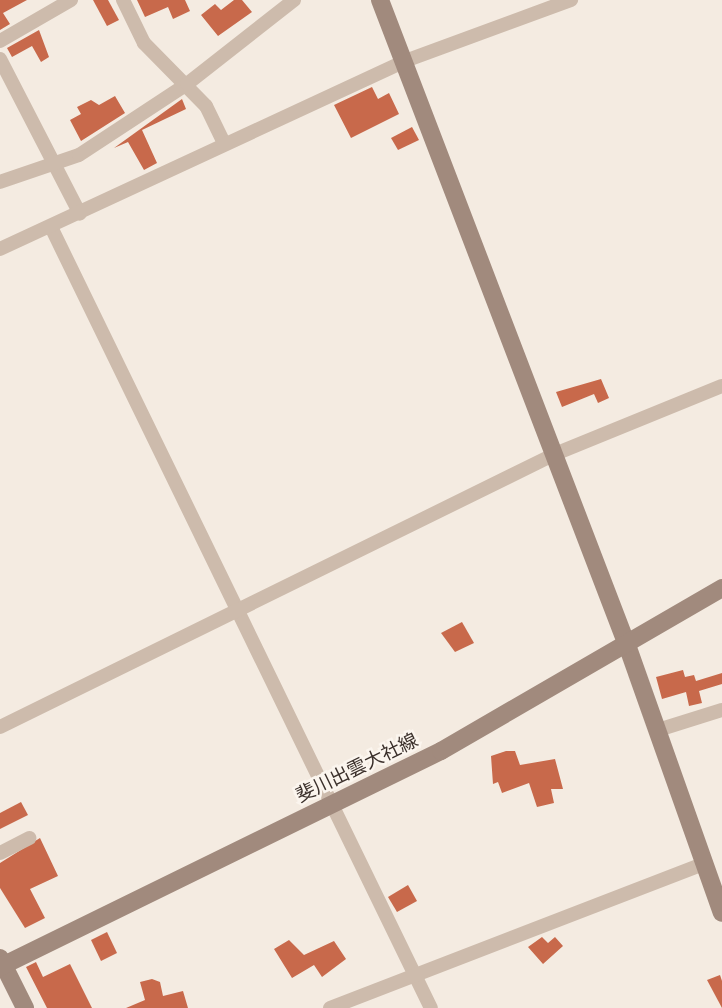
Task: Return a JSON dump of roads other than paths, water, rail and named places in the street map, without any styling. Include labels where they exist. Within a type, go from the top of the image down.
[{"type":"street","points":[[0,41],[71,0]]},
{"type":"street","points":[[122,0],[144,43],[187,85],[224,143]]},
{"type":"street","points":[[0,182],[79,155],[187,85],[294,0]]},
{"type":"street","points":[[380,0],[627,645],[722,913]]},
{"type":"street","points":[[0,248],[52,229],[224,143],[405,61],[571,0]]},
{"type":"street","points":[[0,58],[80,214]]},
{"type":"street","points":[[52,229],[236,614],[431,1008]]},
{"type":"street","points":[[0,727],[236,614],[555,454],[722,386]]},
{"type":"street","name":"斐川出雲大社線","points":[[1,963],[441,751],[722,588]]},
{"type":"street","points":[[658,730],[722,710]]},
{"type":"street","points":[[0,853],[29,838]]},
{"type":"street","points":[[330,1008],[704,864]]},
{"type":"street","points":[[1,963],[24,1008]]}]
